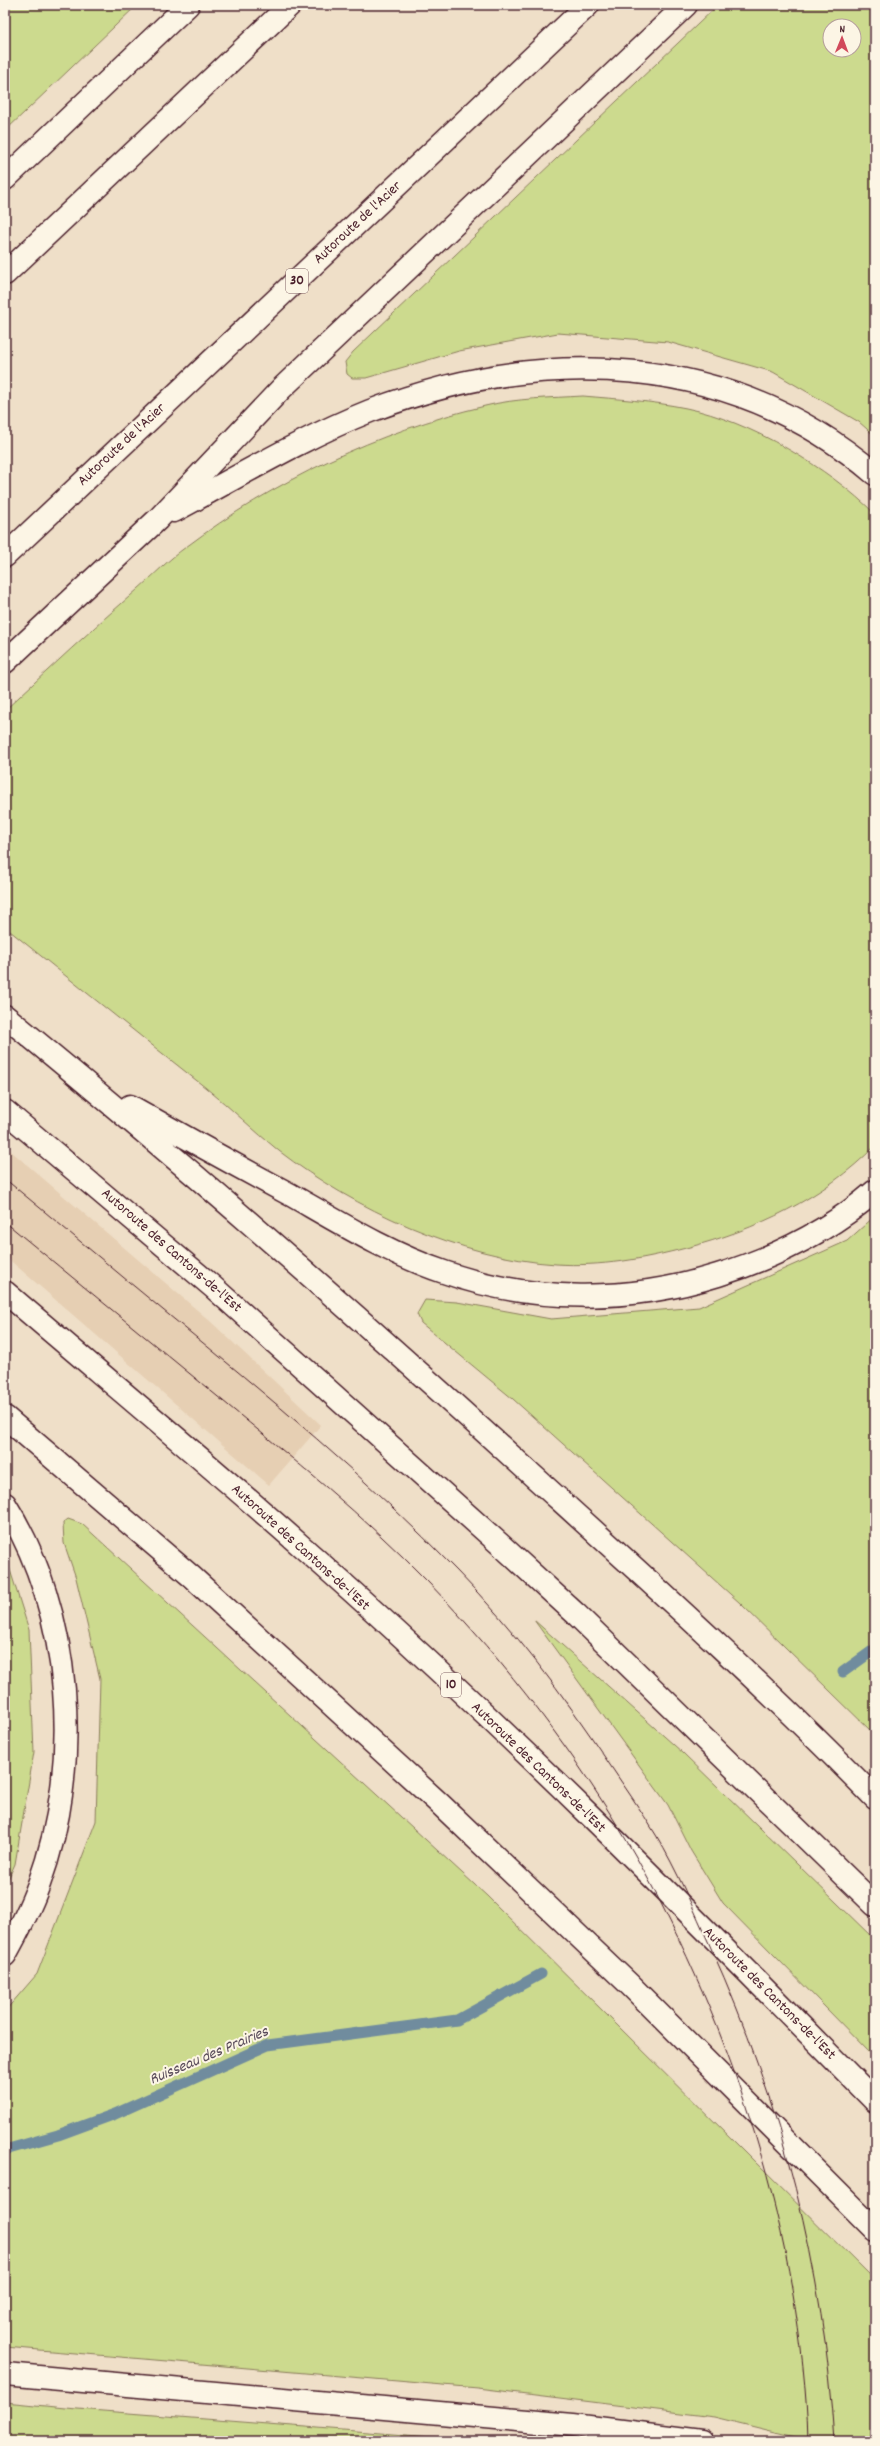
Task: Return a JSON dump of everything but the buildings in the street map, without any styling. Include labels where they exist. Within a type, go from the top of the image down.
[{"type":"highway","points":[[5,179],[188,5]]},
{"type":"highway","points":[[5,274],[290,5]]},
{"type":"highway","name":"Autoroute de l'Acier","points":[[5,556],[588,5]]},
{"type":"highway","points":[[5,662],[158,519],[281,389],[686,5]]},
{"type":"highway","points":[[158,519],[312,439],[369,412],[469,381],[541,370],[622,370],[660,374],[699,382],[771,408],[800,423],[835,443],[875,474]]},
{"type":"highway","points":[[5,1016],[83,1080],[288,1254],[636,1567],[875,1798]]},
{"type":"highway","points":[[83,1080],[391,1250],[445,1273],[506,1289],[536,1294],[565,1296],[634,1294],[704,1280],[739,1268],[799,1243],[829,1227],[875,1191]]},
{"type":"highway","name":"Autoroute des Cantons-de-l'Est","points":[[5,1111],[231,1303],[542,1583],[875,1905]]},
{"type":"highway","name":"Autoroute des Cantons-de-l'Est","points":[[5,1292],[301,1546],[498,1728],[675,1900],[875,2101]]},
{"type":"highway","points":[[5,1418],[192,1577],[440,1804],[630,1985],[875,2230]]},
{"type":"highway","points":[[5,1504],[20,1528],[32,1555],[46,1600],[61,1667],[64,1720],[64,1750],[59,1804],[47,1856],[29,1908],[5,1955]]},
{"type":"highway","points":[[5,2374],[559,2424],[702,2441]]},
{"type":"shaded area","points":[[5,1146],[210,1321],[321,1425],[269,1485],[5,1256]]},
{"type":"green space","points":[[5,5],[137,5],[5,131]]},
{"type":"green space","points":[[718,5],[875,5],[875,436],[859,422],[773,372],[668,342],[558,333],[459,351],[366,378],[352,378],[347,374],[345,362],[353,352]]},
{"type":"green space","points":[[583,396],[634,400],[686,408],[711,414],[736,424],[762,435],[812,464],[835,480],[875,514],[875,1146],[855,1165],[811,1196],[788,1210],[738,1232],[712,1241],[654,1256],[605,1263],[572,1265],[520,1260],[483,1252],[446,1241],[375,1211],[341,1192],[279,1151],[206,1088],[5,927],[5,710],[180,552],[220,523],[291,480],[328,461],[367,444],[406,429],[445,417],[509,401]]},
{"type":"green space","points":[[875,1216],[875,1735],[740,1603],[513,1399],[421,1323],[417,1314],[425,1300],[457,1302],[551,1319],[699,1307],[847,1241]]},
{"type":"green space","points":[[68,1519],[82,1524],[487,1896],[875,2281],[875,2441],[812,2441],[714,2417],[478,2388],[5,2347],[5,2011],[37,1974],[96,1821],[100,1679],[76,1578],[64,1543],[63,1523]]},
{"type":"green space","points":[[5,1554],[29,1630],[34,1752],[15,1864],[5,1886]]},
{"type":"green space","points":[[534,1620],[683,1753],[875,1940],[875,2058],[723,1903],[691,1851],[668,1805]]},
{"type":"green space","points":[[5,2402],[65,2408],[482,2441],[5,2441]]},
{"type":"waterway","name":"Ruisseau des Prairies","points":[[843,1672],[875,1649]]},
{"type":"waterway","name":"Ruisseau des Prairies","points":[[5,2150],[58,2135],[115,2114],[268,2045],[457,2020],[541,1974]]},
{"type":"tram line","points":[[5,1179],[280,1407],[353,1471],[423,1537],[478,1593],[518,1639],[574,1712],[638,1807],[671,1862],[711,1948],[759,2067],[779,2127],[796,2188],[810,2251],[821,2313],[835,2441]]},
{"type":"tram line","points":[[5,1222],[302,1466],[379,1534],[428,1582],[486,1645],[540,1712],[590,1782],[635,1855],[670,1922],[703,1992],[731,2064],[756,2138],[776,2213],[792,2289],[803,2365],[808,2441]]}]
